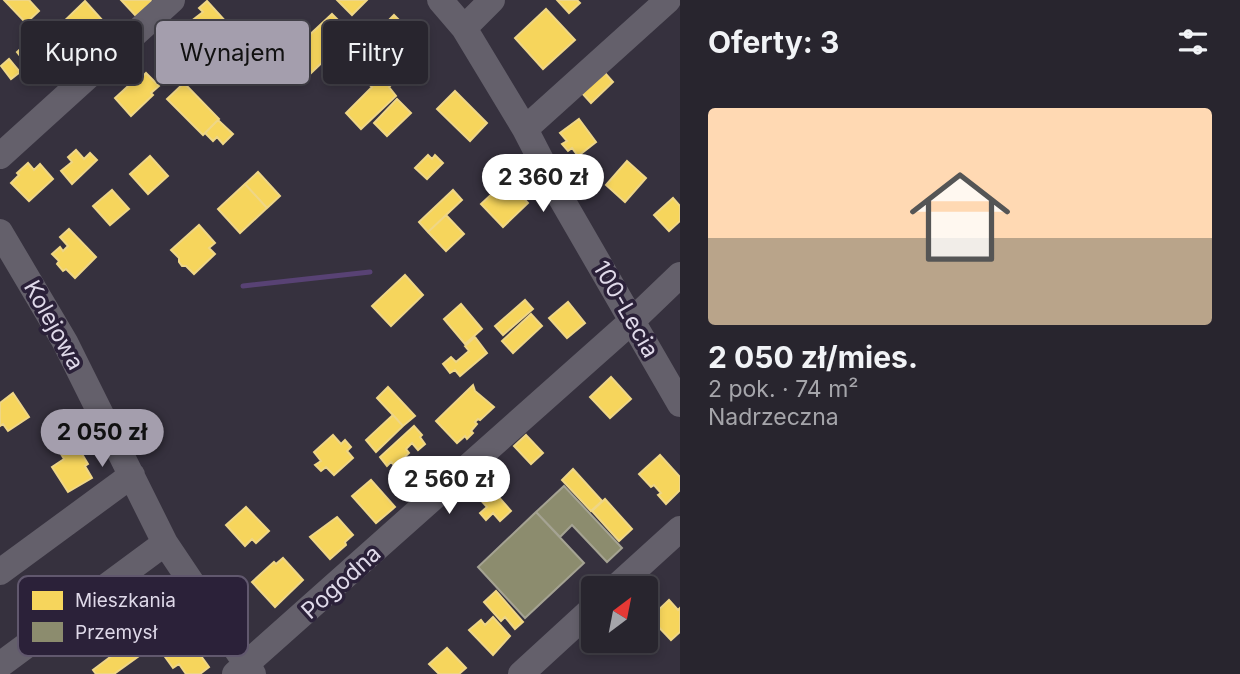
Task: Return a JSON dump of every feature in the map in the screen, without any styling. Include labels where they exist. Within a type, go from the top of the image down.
[{"type":"street","points":[[0,156],[172,0]]},
{"type":"street","name":"100-Lecia","points":[[440,0],[464,28],[525,129],[558,193],[680,404]]},
{"type":"street","points":[[464,28],[492,0]]},
{"type":"street","points":[[525,129],[668,0]]},
{"type":"street","name":"Kolejowa","points":[[0,232],[65,342],[165,542],[186,576]]},
{"type":"street","name":"Pogodna","points":[[245,671],[680,275]]},
{"type":"street","points":[[0,572],[132,475]]},
{"type":"street","points":[[628,576],[680,529]]},
{"type":"street","points":[[119,576],[165,542]]},
{"type":"street","points":[[521,674],[581,619]]},
{"type":"street","points":[[0,665],[18,652]]},
{"type":"street","name":"Kolejowa","points":[[236,656],[245,671]]},
{"type":"building: Mieszkania","points":[[4,0],[29,0],[39,11],[28,21],[24,21]]},
{"type":"building: Mieszkania","points":[[121,0],[150,0],[152,2],[136,16]]},
{"type":"building: Mieszkania","points":[[337,0],[367,0],[352,15]]},
{"type":"building: Mieszkania","points":[[557,0],[577,0],[580,3],[569,13]]},
{"type":"building: Mieszkania","points":[[85,1],[103,21],[64,21]]},
{"type":"building: Mieszkania","points":[[207,1],[225,21],[191,21],[203,12],[199,8]]},
{"type":"building: Mieszkania","points":[[546,9],[575,40],[543,69],[515,38]]},
{"type":"building: Mieszkania","points":[[332,14],[339,21],[324,21]]},
{"type":"building: Mieszkania","points":[[394,15],[400,21],[388,21]]},
{"type":"building: Mieszkania","points":[[323,22],[323,62],[311,73],[309,71],[309,35]]},
{"type":"building: Mieszkania","points":[[9,59],[20,72],[11,79],[1,66]]},
{"type":"building: Mieszkania","points":[[146,73],[159,86],[131,116],[115,98],[130,84],[142,84],[142,77]]},
{"type":"building: Mieszkania","points":[[605,73],[613,82],[591,103],[582,93]]},
{"type":"building: Mieszkania","points":[[185,84],[219,119],[203,135],[167,99]]},
{"type":"building: Mieszkania","points":[[368,84],[392,84],[389,87],[396,96],[361,129],[346,113],[372,87]]},
{"type":"building: Mieszkania","points":[[455,91],[487,123],[470,141],[437,109]]},
{"type":"building: Mieszkania","points":[[397,99],[411,113],[387,136],[374,123]]},
{"type":"building: Mieszkania","points":[[579,119],[596,142],[578,156],[572,148],[568,151],[562,144],[567,141],[560,133]]},
{"type":"building: Mieszkania","points":[[218,120],[233,134],[223,144],[217,137],[213,141],[205,133]]},
{"type":"building: Mieszkania","points":[[76,150],[84,159],[90,153],[97,160],[72,184],[61,171],[72,162],[68,157]]},
{"type":"building: Mieszkania","points":[[428,155],[432,159],[435,155],[443,163],[427,179],[415,168]]},
{"type":"building: Mieszkania","points":[[150,156],[168,176],[148,194],[130,174]]},
{"type":"building: Mieszkania","points":[[627,161],[646,178],[625,202],[606,185]]},
{"type":"building: Mieszkania","points":[[28,163],[34,170],[40,164],[53,179],[29,201],[11,183]]},
{"type":"building: Mieszkania","points":[[258,172],[280,196],[267,208],[245,184]]},
{"type":"building: Mieszkania","points":[[507,180],[528,203],[503,227],[481,204]]},
{"type":"building: Mieszkania","points":[[245,184],[267,208],[240,233],[218,209]]},
{"type":"building: Mieszkania","points":[[112,190],[129,209],[110,225],[93,206]]},
{"type":"building: Mieszkania","points":[[453,190],[462,200],[428,232],[419,222]]},
{"type":"building: Mieszkania","points":[[673,198],[680,206],[680,221],[669,231],[654,215]]},
{"type":"building: Mieszkania","points":[[446,215],[464,234],[446,251],[428,232]]},
{"type":"building: Mieszkania","points":[[199,225],[215,243],[209,248],[215,254],[194,274],[186,266],[182,266],[171,250]]},
{"type":"building: Mieszkania","points":[[69,229],[96,257],[75,278],[66,269],[63,271],[52,254],[60,247],[63,251],[68,246],[60,237]]},
{"type":"building: Mieszkania","points":[[405,275],[423,295],[391,326],[372,306]]},
{"type":"building: Mieszkania","points":[[525,300],[533,309],[503,335],[495,326]]},
{"type":"building: Mieszkania","points":[[568,302],[585,323],[567,338],[549,318]]},
{"type":"building: Mieszkania","points":[[461,304],[482,329],[465,344],[444,319]]},
{"type":"building: Mieszkania","points":[[531,314],[542,326],[513,353],[502,341]]},
{"type":"building: Mieszkania","points":[[475,337],[487,353],[460,376],[455,370],[450,373],[443,364],[451,357],[456,362],[469,351],[465,346]]},
{"type":"building: Mieszkania","points":[[611,377],[631,399],[610,418],[590,397]]},
{"type":"building: Mieszkania","points":[[473,385],[475,391],[494,407],[475,422],[477,424],[471,431],[473,433],[467,439],[465,436],[457,443],[436,421]]},
{"type":"building: Mieszkania","points":[[388,387],[415,416],[403,426],[377,398]]},
{"type":"building: Mieszkania","points":[[13,393],[29,417],[8,431],[3,424],[0,426],[0,403]]},
{"type":"building: Mieszkania","points":[[393,415],[403,426],[376,452],[366,440]]},
{"type":"building: Mieszkania","points":[[414,426],[422,435],[420,437],[425,444],[418,450],[412,443],[406,449],[409,453],[395,466],[391,462],[387,466],[380,457]]},
{"type":"building: Mieszkania","points":[[333,435],[341,444],[345,440],[351,447],[347,451],[353,458],[334,475],[326,467],[321,471],[315,465],[321,461],[314,452]]},
{"type":"building: Mieszkania","points":[[526,435],[543,453],[531,464],[514,446]]},
{"type":"building: Mieszkania","points":[[76,444],[88,464],[85,466],[92,478],[68,492],[52,467],[64,459],[61,454]]},
{"type":"building: Mieszkania","points":[[660,455],[680,477],[680,490],[666,504],[654,485],[651,487],[639,474]]},
{"type":"building: Mieszkania","points":[[573,469],[602,501],[591,511],[562,480]]},
{"type":"building: Mieszkania","points":[[371,480],[395,507],[376,523],[352,496]]},
{"type":"building: Mieszkania","points":[[489,486],[511,511],[500,521],[493,513],[486,520],[480,513],[487,507],[478,497]]},
{"type":"building: Mieszkania","points":[[605,499],[632,529],[619,541],[592,511]]},
{"type":"building: Mieszkania","points":[[246,507],[269,531],[256,543],[252,539],[245,546],[226,525]]},
{"type":"building: Mieszkania","points":[[337,517],[353,535],[330,559],[310,537]]},
{"type":"building: Mieszkania","points":[[283,558],[303,580],[275,607],[252,582],[274,562],[276,564]]},
{"type":"building: Mieszkania","points":[[496,591],[523,622],[515,629],[505,617],[501,621],[484,602]]},
{"type":"building: Mieszkania","points":[[669,600],[678,610],[680,608],[680,632],[671,640],[658,626],[658,610]]},
{"type":"building: Mieszkania","points":[[493,617],[510,636],[493,655],[469,630],[481,620],[485,625]]},
{"type":"building: Mieszkania","points":[[447,648],[466,668],[459,674],[439,674],[429,664]]},
{"type":"building: Mieszkania","points":[[112,656],[139,656],[114,674],[96,674],[93,670]]},
{"type":"building: Mieszkania","points":[[164,656],[201,656],[209,667],[200,674],[186,674],[179,664],[173,668]]},
{"type":"building: Przemysł","points":[[564,486],[622,548],[607,562],[572,525],[560,537],[536,512]]},
{"type":"building: Przemysł","points":[[536,512],[584,563],[525,618],[478,567]]},
{"type":"waterway","points":[[243,286],[370,272]]}]
